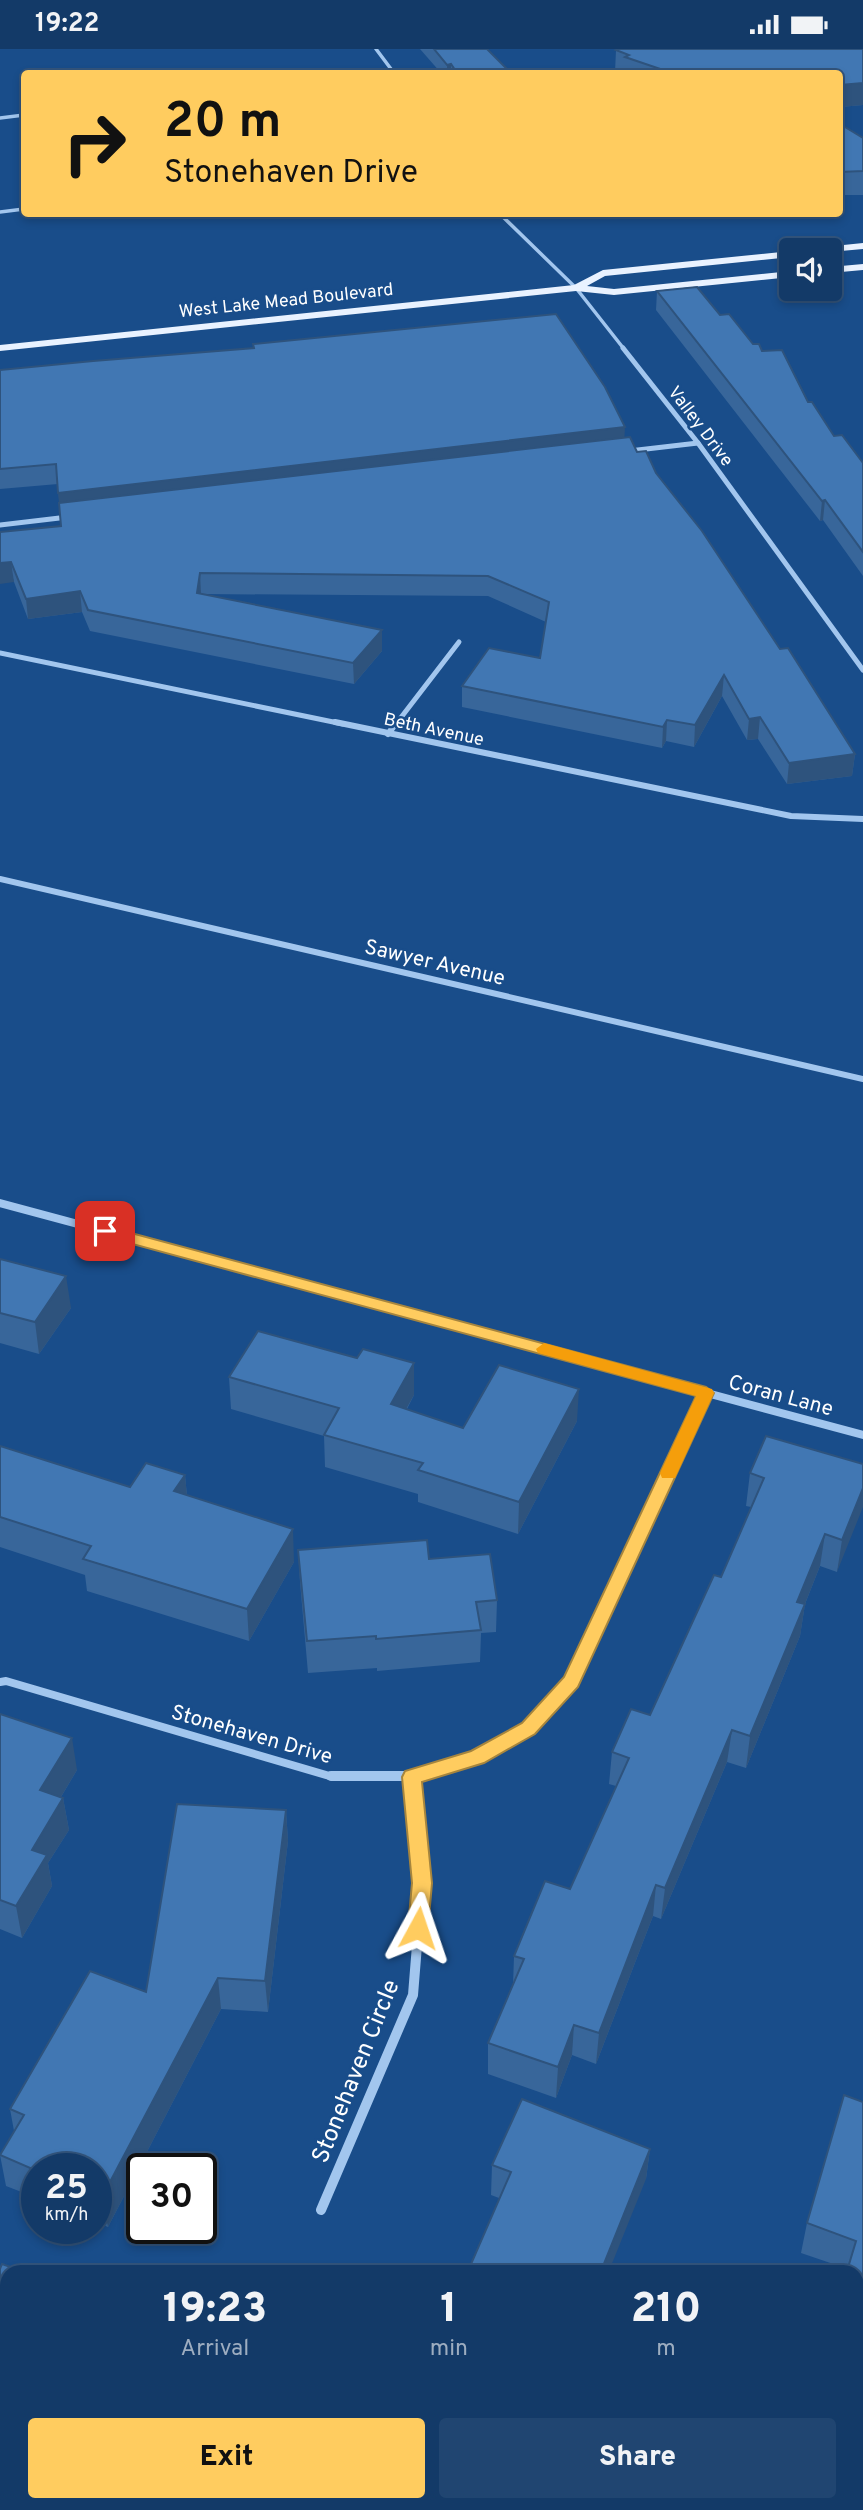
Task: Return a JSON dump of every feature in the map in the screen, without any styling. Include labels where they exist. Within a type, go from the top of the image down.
[{"type":"main road","points":[[842,248],[863,246]]},
{"type":"main road","name":"West Lake Mead Boulevard","points":[[576,288],[603,273],[779,255]]},
{"type":"main road","points":[[842,269],[863,267]]},
{"type":"main road","name":"West Lake Mead Boulevard","points":[[0,348],[576,288],[614,292],[779,275]]},
{"type":"street","points":[[376,49],[392,70]]},
{"type":"street","points":[[0,118],[21,115]]},
{"type":"street","points":[[0,212],[21,209]]},
{"type":"street","name":"Valley Drive","points":[[503,217],[576,288],[698,443],[863,670]]},
{"type":"street","points":[[616,452],[698,443]]},
{"type":"street","points":[[0,525],[82,516]]},
{"type":"street","points":[[388,734],[459,642]]},
{"type":"street","name":"Beth Avenue","points":[[0,653],[791,816],[863,819]]},
{"type":"street","name":"Sawyer Avenue","points":[[0,879],[863,1079]]},
{"type":"street","name":"Coran Lane","points":[[0,1203],[863,1435]]},
{"type":"street","name":"Stonehaven Drive","points":[[0,1682],[6,1681],[333,1777],[411,1777],[477,1758],[528,1728],[571,1682],[706,1393]]},
{"type":"street","name":"Stonehaven Circle","points":[[321,2210],[413,1995],[422,1883],[411,1777]]},
{"type":"building","points":[[434,49],[487,49],[508,70],[455,70],[451,64],[447,65]]},
{"type":"building","points":[[863,49],[863,83],[843,85],[843,70],[663,70],[625,57],[629,55],[616,50]]},
{"type":"building","points":[[843,126],[863,138],[863,171],[843,172]]},
{"type":"building","points":[[697,287],[720,315],[729,314],[753,344],[759,344],[762,351],[782,350],[808,402],[812,402],[834,436],[842,435],[863,463],[863,552],[825,500],[822,501],[657,291]]},
{"type":"building","points":[[556,314],[605,387],[625,427],[58,493],[56,464],[0,469],[0,370],[254,348],[253,344]]},
{"type":"building","points":[[630,437],[637,452],[646,451],[656,473],[702,531],[780,649],[788,648],[855,754],[789,763],[760,717],[749,719],[724,675],[695,725],[667,720],[663,727],[462,686],[489,648],[540,658],[549,602],[488,576],[200,573],[197,593],[382,630],[353,663],[88,610],[80,591],[26,599],[11,562],[0,563],[0,532],[61,526],[59,503]]},
{"type":"building","points":[[0,1259],[66,1276],[35,1322],[0,1313]]},
{"type":"building","points":[[258,1331],[357,1358],[363,1349],[414,1363],[391,1404],[463,1428],[499,1365],[579,1389],[519,1502],[418,1470],[423,1463],[324,1435],[339,1408],[229,1377]]},
{"type":"building","points":[[766,1436],[863,1464],[863,1488],[842,1540],[825,1534],[797,1602],[805,1604],[750,1736],[732,1730],[665,1888],[656,1885],[599,2033],[574,2025],[558,2067],[488,2043],[524,1959],[514,1956],[545,1881],[570,1889],[629,1758],[612,1752],[631,1709],[650,1715],[714,1575],[721,1577],[764,1478],[750,1473]]},
{"type":"building","points":[[0,1446],[130,1487],[146,1463],[185,1475],[174,1491],[293,1529],[247,1609],[83,1559],[91,1546],[0,1517]]},
{"type":"building","points":[[427,1540],[429,1559],[490,1554],[497,1600],[476,1602],[481,1630],[376,1639],[376,1636],[307,1641],[298,1550]]},
{"type":"building","points":[[0,1714],[72,1738],[40,1790],[63,1798],[32,1850],[47,1855],[16,1906],[0,1900]]},
{"type":"building","points":[[177,1804],[286,1810],[265,1981],[218,1978],[112,2178],[112,2153],[21,2153],[21,2164],[0,2155],[24,2115],[10,2109],[90,1971],[146,1992]]},
{"type":"building","points":[[844,2095],[863,2102],[863,2265],[849,2265],[856,2241],[807,2223]]},
{"type":"building","points":[[522,2099],[650,2149],[603,2265],[471,2265],[511,2172],[492,2165]]},
{"type":"slow traffic","points":[[544,1349],[706,1393],[669,1473]]},
{"type":"route","points":[[105,1231],[706,1393],[571,1682],[528,1728],[477,1758],[411,1777],[422,1883],[418,1928]]}]
